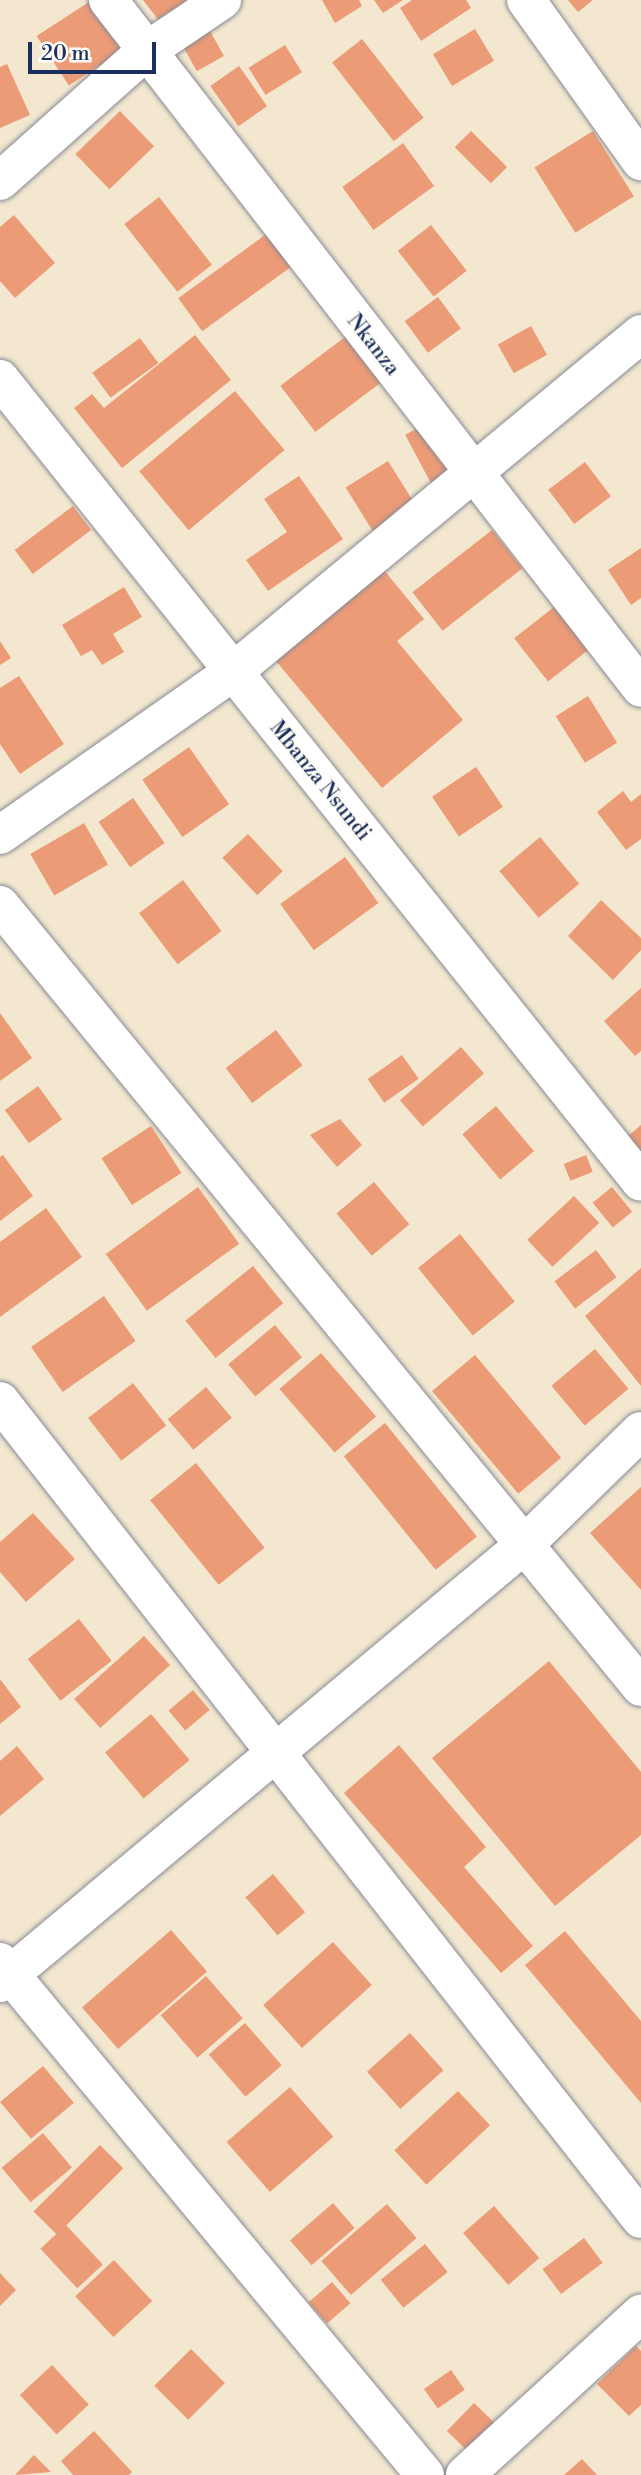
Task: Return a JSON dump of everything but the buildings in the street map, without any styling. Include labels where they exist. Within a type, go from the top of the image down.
[{"type":"street","name":"Nkanza","points":[[108,0],[145,52],[641,688]]},
{"type":"street","points":[[0,181],[145,52],[222,0]]},
{"type":"street","points":[[526,0],[641,161]]},
{"type":"street","points":[[0,835],[233,672],[470,470],[641,334]]},
{"type":"street","name":"Mbanza Nsundi","points":[[0,379],[641,1182]]},
{"type":"street","points":[[0,905],[641,1687]]},
{"type":"street","points":[[0,1401],[279,1753],[641,2219]]},
{"type":"street","points":[[425,2475],[3,1973],[279,1753],[524,1545],[641,1431]]},
{"type":"street","points":[[465,2475],[641,2314]]}]
